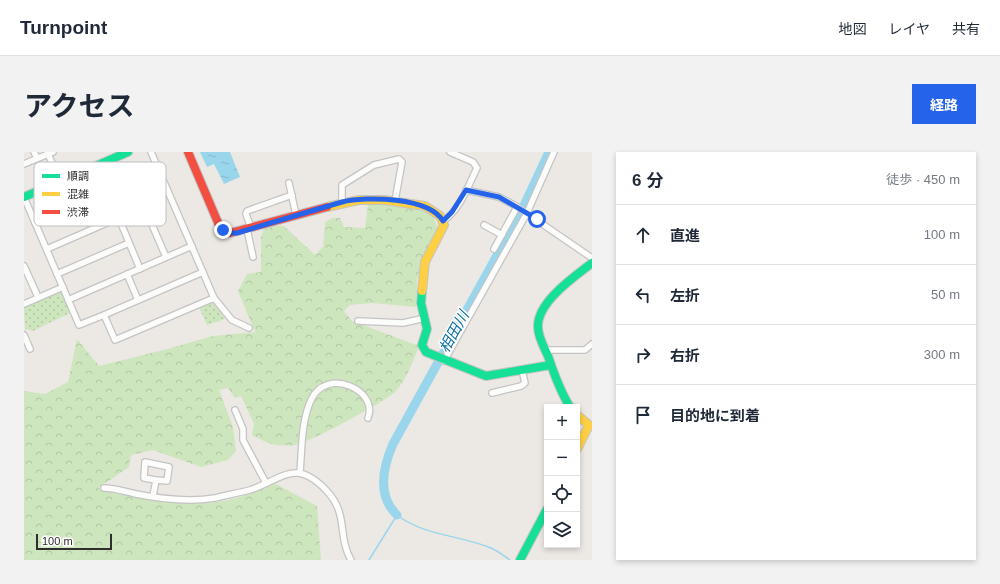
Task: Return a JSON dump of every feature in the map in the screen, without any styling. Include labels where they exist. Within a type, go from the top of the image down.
[{"type":"street","points":[[34,152],[37,158]]},
{"type":"street","points":[[104,162],[128,152]]},
{"type":"street","points":[[151,152],[155,162]]},
{"type":"street","points":[[188,152],[223,230],[230,233],[249,229],[342,202],[359,200],[395,201],[425,206],[440,216],[443,221],[443,230],[425,262],[422,280],[421,303],[427,329],[422,345],[426,352],[486,376],[551,365]]},
{"type":"street","points":[[443,221],[452,212],[466,190],[477,168],[477,165],[473,162],[450,152]]},
{"type":"street","points":[[441,359],[526,212],[554,152]]},
{"type":"street","points":[[24,164],[50,153]]},
{"type":"street","points":[[342,202],[342,185],[374,165],[399,159],[402,162],[395,201]]},
{"type":"street","points":[[289,183],[296,215]]},
{"type":"street","points":[[166,186],[214,298],[232,320],[249,328]]},
{"type":"street","points":[[466,190],[499,197],[518,207],[592,258]]},
{"type":"street","points":[[34,193],[24,197],[34,221]]},
{"type":"street","points":[[253,257],[246,214],[247,212],[292,195]]},
{"type":"street","points":[[494,249],[518,207]]},
{"type":"street","points":[[484,225],[502,235]]},
{"type":"street","points":[[36,226],[79,325],[204,272]]},
{"type":"street","points":[[47,249],[100,226]]},
{"type":"street","points":[[122,226],[140,269]]},
{"type":"street","points":[[152,226],[166,257]]},
{"type":"street","points":[[57,274],[129,243]]},
{"type":"street","points":[[68,300],[192,246]]},
{"type":"street","points":[[568,404],[551,365],[538,328],[541,315],[565,285],[592,263]]},
{"type":"street","points":[[24,266],[38,298]]},
{"type":"street","points":[[127,274],[138,300]]},
{"type":"street","points":[[24,304],[63,287]]},
{"type":"street","points":[[104,315],[115,340],[214,298]]},
{"type":"street","points":[[358,321],[404,323],[425,318]]},
{"type":"street","points":[[24,335],[30,349]]},
{"type":"street","points":[[546,350],[585,350],[592,344]]},
{"type":"street","points":[[492,393],[521,386],[525,383],[522,370]]},
{"type":"street","points":[[300,472],[303,435],[308,407],[311,399],[322,387],[340,382],[357,391],[366,398],[370,405],[371,412],[368,418]]},
{"type":"street","points":[[235,410],[243,429],[243,440],[266,483]]},
{"type":"street","points":[[580,416],[591,422],[580,443]]},
{"type":"street","points":[[145,462],[169,467],[167,481],[156,480],[144,478],[145,462]]},
{"type":"street","points":[[104,488],[114,488],[136,494],[204,500],[251,490],[291,473],[300,472],[326,490],[339,508],[342,518],[344,542],[351,560]]},
{"type":"street","points":[[153,496],[156,480]]},
{"type":"street","points":[[520,560],[545,512]]},
{"type":"green space","points":[[368,203],[422,209],[433,216],[438,228],[427,247],[417,280],[416,307],[372,303],[350,305],[344,311],[352,321],[419,346],[406,376],[395,392],[363,412],[314,438],[295,445],[283,446],[268,443],[252,435],[254,424],[241,396],[235,398],[228,388],[219,390],[233,427],[236,451],[228,460],[201,467],[153,450],[131,455],[129,467],[98,488],[145,499],[199,503],[229,500],[276,484],[317,506],[321,560],[24,560],[24,391],[45,394],[68,382],[77,339],[99,366],[213,336],[255,332],[238,291],[247,274],[261,272],[261,237],[264,229],[274,226],[284,226],[315,255],[323,247],[325,222],[332,218],[340,218],[344,227],[365,228]]},
{"type":"green space","points":[[61,291],[70,313],[33,331],[25,329],[24,307]]},
{"type":"green space","points":[[213,301],[225,319],[207,325],[199,307]]},
{"type":"water","points":[[200,152],[230,152],[240,177],[224,184],[214,164],[207,167]]},
{"type":"waterway","name":"相田川","points":[[397,515],[391,507],[384,490],[385,472],[389,453],[521,212],[549,152]]},
{"type":"waterway","points":[[369,560],[397,515],[408,522],[430,531],[491,548],[510,560]]},
{"type":"traffic: fast","points":[[105,162],[128,152]]},
{"type":"traffic: fast","points":[[24,197],[34,193]]},
{"type":"traffic: fast","points":[[568,404],[560,389],[540,338],[538,331],[539,318],[543,308],[550,299],[592,263]]},
{"type":"traffic: fast","points":[[422,291],[421,303],[427,329],[422,345],[426,352],[486,376],[551,365]]},
{"type":"traffic: fast","points":[[520,560],[545,512]]},
{"type":"traffic: slow","points":[[327,207],[359,200],[384,200],[425,206],[440,216],[444,225],[425,262],[422,291]]},
{"type":"traffic: slow","points":[[580,418],[589,425],[580,443]]},
{"type":"traffic: jam","points":[[188,152],[219,225],[223,230],[230,233],[327,207]]},
{"type":"route","points":[[223,230],[230,233],[237,233],[259,225],[342,202],[359,200],[395,201],[425,206],[433,210],[443,221],[452,212],[466,190],[499,197],[537,219]]}]
